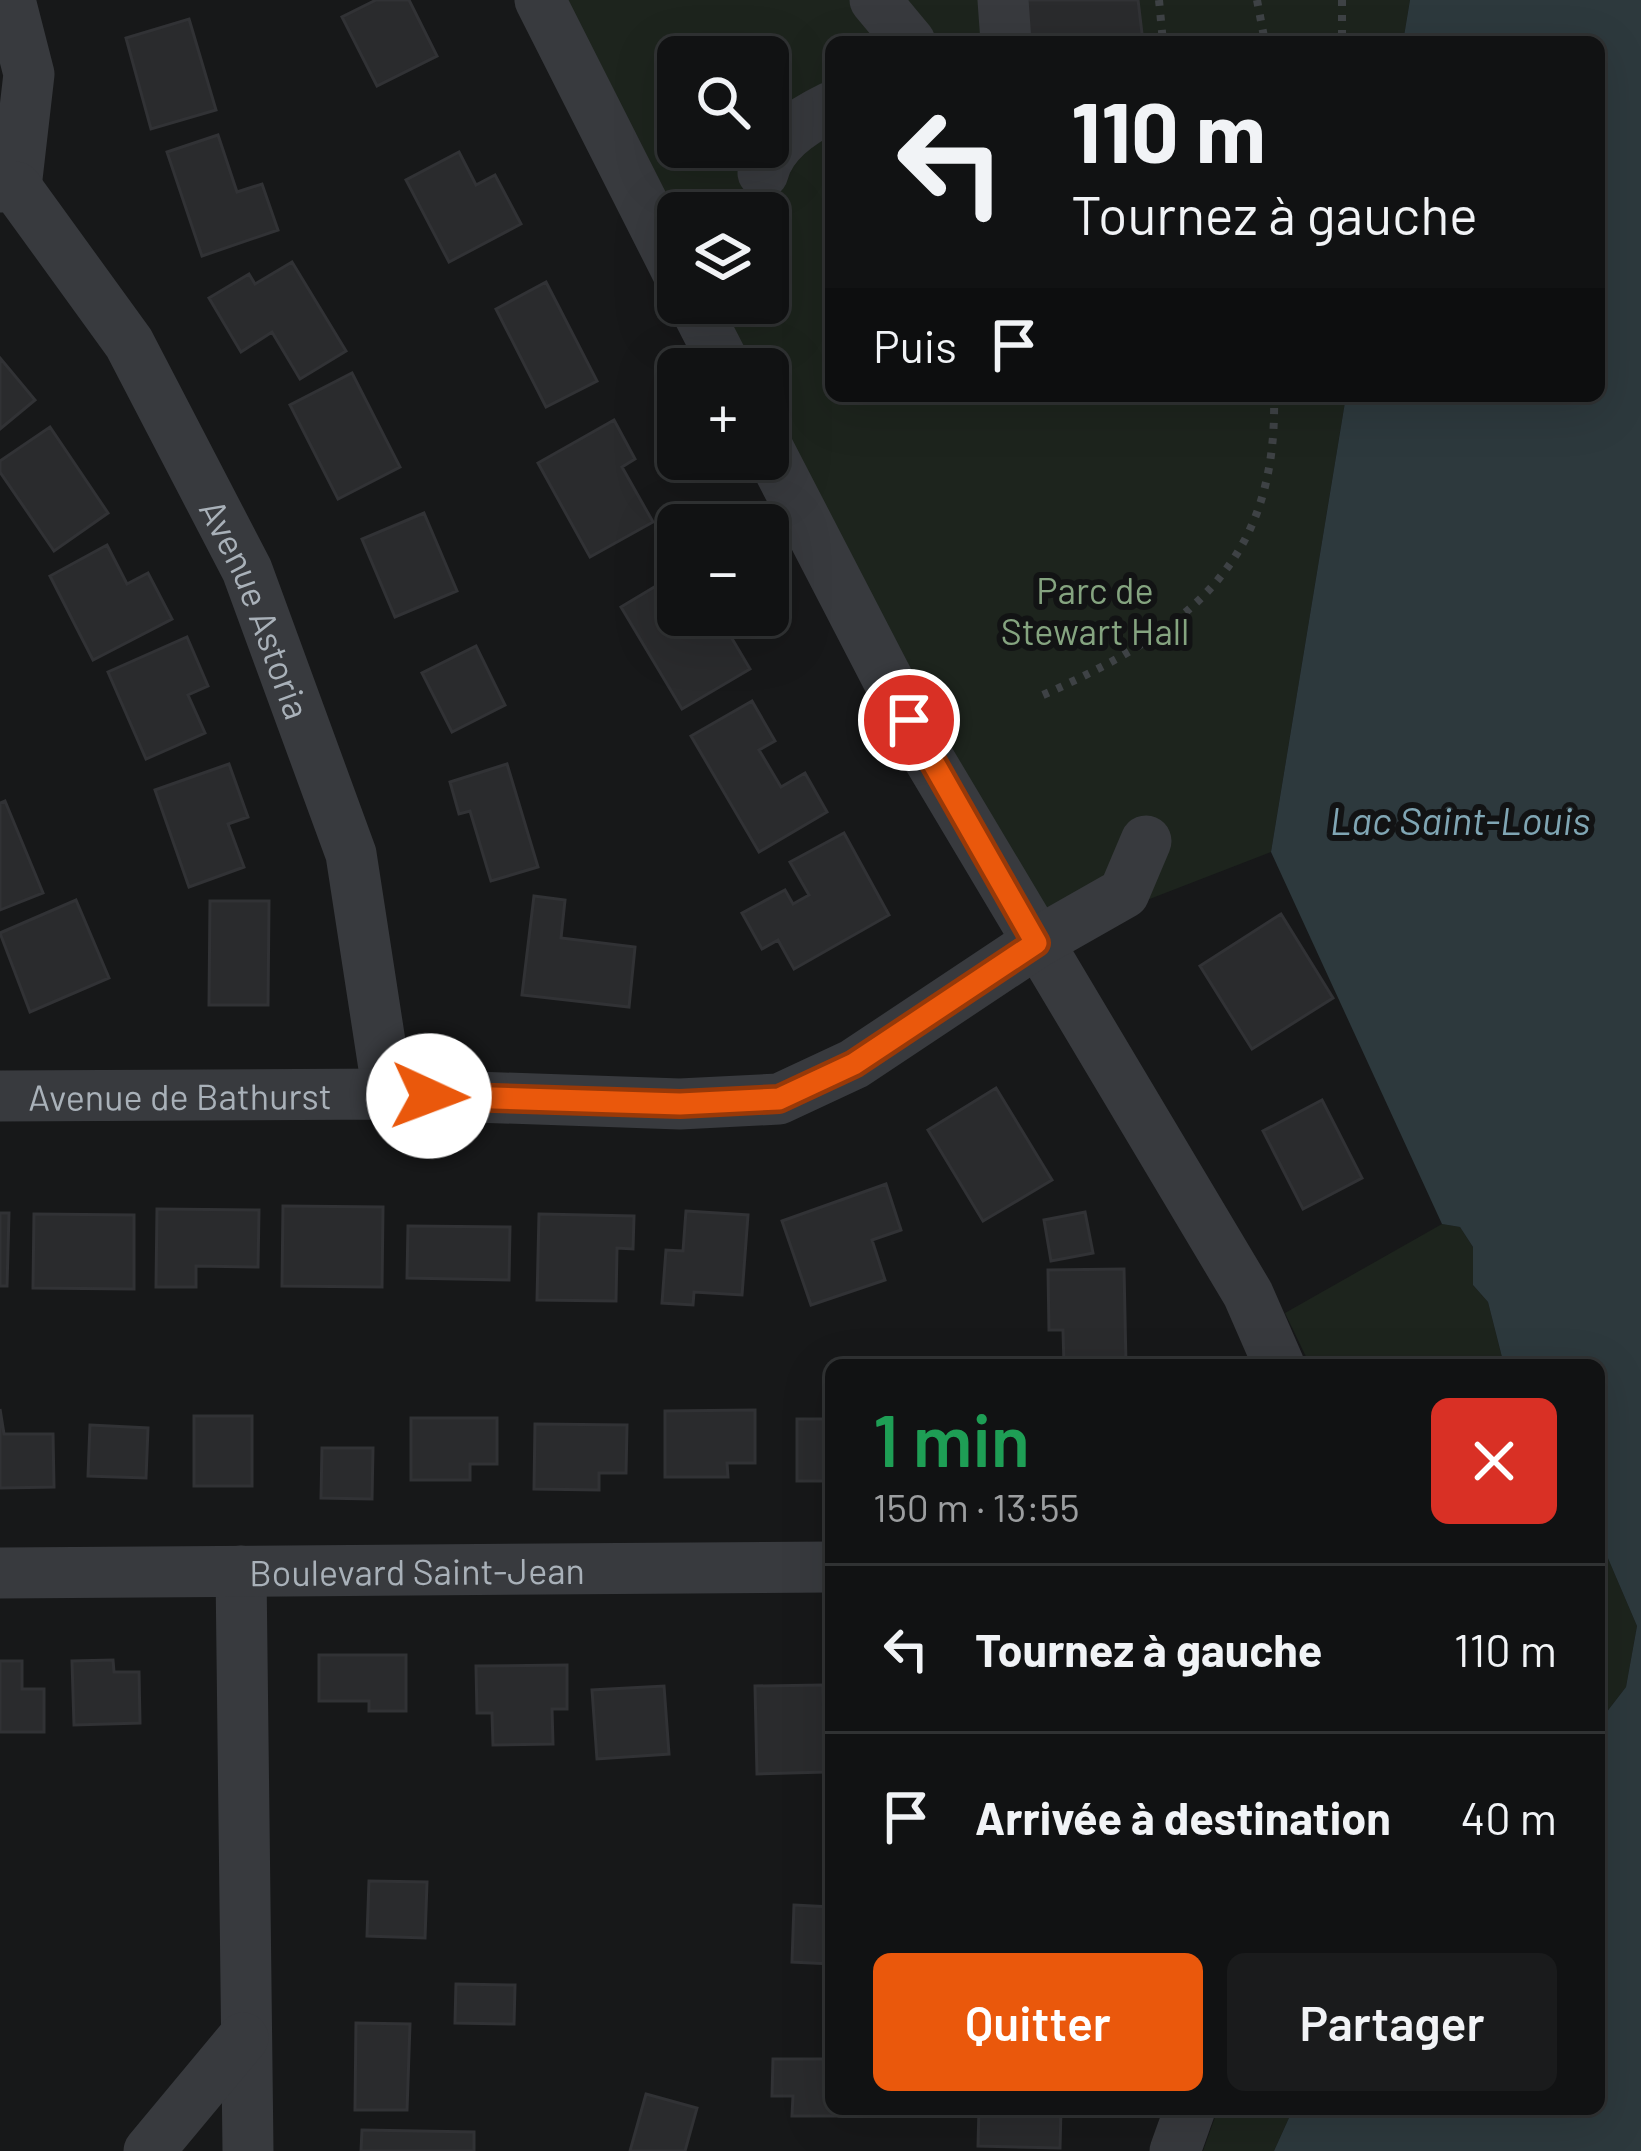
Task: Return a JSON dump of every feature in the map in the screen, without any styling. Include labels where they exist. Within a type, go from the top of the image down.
[{"type":"street","points":[[8,187],[29,74],[10,0]]},
{"type":"street","points":[[540,0],[657,232]]},
{"type":"street","points":[[875,0],[905,36]]},
{"type":"street","points":[[1003,0],[1006,36]]},
{"type":"street","points":[[763,173],[767,154],[808,118],[825,110]]},
{"type":"street","name":"Avenue Astoria","points":[[8,187],[129,343],[247,569],[351,854],[388,1094]]},
{"type":"street","points":[[784,480],[928,759],[1248,1294],[1276,1359]]},
{"type":"street","name":"Avenue de Bathurst","points":[[0,1096],[388,1094],[680,1104],[779,1099],[854,1064],[1036,943],[1124,893],[1146,841]]},
{"type":"street","name":"Boulevard Saint-Jean","points":[[0,1573],[825,1567]]},
{"type":"street","points":[[241,1571],[248,2151]]},
{"type":"street","points":[[149,2151],[244,2038]]},
{"type":"street","points":[[1175,2151],[1188,2115]]},
{"type":"path","points":[[1159,0],[1162,36]]},
{"type":"path","points":[[1257,0],[1263,36]]},
{"type":"path","points":[[1342,0],[1342,36]]},
{"type":"path","points":[[1043,695],[1102,671],[1161,637],[1224,576],[1246,540],[1265,485],[1273,402]]},
{"type":"green space","name":"Parc de Stewart Hall","points":[[540,0],[1410,0],[1404,36],[825,36],[825,402],[1345,402],[1271,852],[1036,943],[785,480],[789,480],[789,348],[716,348],[704,324],[789,324],[789,192],[657,192],[657,231]]},
{"type":"green space","points":[[1442,1224],[1460,1227],[1473,1247],[1473,1285],[1488,1302],[1502,1359],[1307,1359],[1285,1313]]},
{"type":"green space","points":[[1605,1551],[1637,1626],[1626,1687],[1605,1714]]},
{"type":"green space","points":[[1216,2115],[1290,2115],[1274,2151],[1203,2151]]},
{"type":"water","name":"Lac Saint-Louis","points":[[1410,0],[1641,0],[1641,2151],[1274,2151],[1290,2115],[1605,2115],[1605,1714],[1626,1687],[1637,1626],[1605,1551],[1605,1359],[1502,1359],[1488,1302],[1473,1285],[1473,1247],[1460,1227],[1442,1224],[1271,852],[1345,402],[1605,402],[1605,36],[1404,36]]},
{"type":"building","points":[[376,0],[409,0],[437,56],[377,86],[342,17]]},
{"type":"building","points":[[980,0],[1138,0],[1142,36],[1008,36]]},
{"type":"building","points":[[189,19],[216,110],[151,129],[126,38]]},
{"type":"building","points":[[218,135],[237,192],[262,184],[278,230],[202,256],[167,152]]},
{"type":"building","points":[[459,152],[476,185],[495,175],[521,224],[449,262],[406,180]]},
{"type":"building","points":[[292,262],[346,351],[300,379],[272,332],[241,352],[209,298],[249,274],[255,284]]},
{"type":"building","points":[[546,282],[597,381],[546,407],[496,309]]},
{"type":"building","points":[[0,358],[35,400],[0,429]]},
{"type":"building","points":[[352,373],[400,467],[338,499],[290,405]]},
{"type":"building","points":[[614,420],[635,459],[622,467],[653,522],[590,557],[538,463]]},
{"type":"building","points":[[50,427],[108,513],[54,551],[0,472],[0,461]]},
{"type":"building","points":[[424,513],[457,591],[395,617],[362,539]]},
{"type":"building","points":[[107,545],[127,584],[148,573],[172,619],[93,660],[50,576]]},
{"type":"building","points":[[657,585],[657,636],[730,636],[750,669],[682,709],[621,607]]},
{"type":"building","points":[[187,637],[208,686],[188,695],[205,733],[146,759],[108,672]]},
{"type":"building","points":[[476,646],[505,705],[452,732],[422,673]]},
{"type":"building","points":[[752,701],[775,741],[759,750],[781,787],[805,773],[827,812],[759,852],[691,736]]},
{"type":"building","points":[[229,764],[248,817],[228,824],[244,867],[189,887],[155,790]]},
{"type":"building","points":[[507,764],[538,867],[491,881],[470,811],[459,814],[450,782]]},
{"type":"building","points":[[5,801],[43,893],[0,910],[0,803]]},
{"type":"building","points":[[844,833],[889,915],[794,969],[778,940],[762,949],[742,913],[785,890],[793,904],[809,895],[790,862]]},
{"type":"building","points":[[534,896],[565,900],[561,938],[635,947],[629,1007],[522,995]]},
{"type":"building","points":[[76,900],[109,978],[30,1012],[0,933]]},
{"type":"building","points":[[210,901],[269,901],[268,1005],[209,1005]]},
{"type":"building","points":[[1281,914],[1333,998],[1252,1049],[1200,966]]},
{"type":"building","points":[[996,1088],[1052,1180],[983,1221],[928,1130]]},
{"type":"building","points":[[1322,1100],[1362,1178],[1303,1209],[1263,1131]]},
{"type":"building","points":[[886,1184],[901,1230],[872,1240],[885,1280],[811,1305],[782,1221]]},
{"type":"building","points":[[283,1206],[383,1207],[382,1287],[282,1286]]},
{"type":"building","points":[[157,1209],[259,1210],[258,1267],[196,1266],[196,1287],[156,1287]]},
{"type":"building","points":[[686,1211],[748,1215],[742,1295],[694,1292],[693,1305],[662,1303],[666,1250],[683,1251]]},
{"type":"building","points":[[1085,1212],[1093,1253],[1051,1261],[1044,1220]]},
{"type":"building","points":[[0,1213],[9,1213],[7,1286],[0,1286]]},
{"type":"building","points":[[34,1214],[134,1215],[134,1289],[33,1288]]},
{"type":"building","points":[[539,1214],[634,1216],[633,1249],[617,1248],[616,1301],[537,1300]]},
{"type":"building","points":[[408,1226],[510,1227],[509,1280],[407,1278]]},
{"type":"building","points":[[1124,1269],[1126,1359],[1064,1359],[1063,1330],[1049,1330],[1048,1270]]},
{"type":"building","points":[[0,1409],[4,1434],[53,1434],[54,1487],[0,1488]]},
{"type":"building","points":[[755,1410],[755,1463],[727,1463],[728,1477],[665,1477],[665,1411]]},
{"type":"building","points":[[194,1416],[252,1416],[252,1486],[194,1486]]},
{"type":"building","points":[[411,1418],[497,1418],[497,1464],[470,1464],[470,1480],[411,1480]]},
{"type":"building","points":[[797,1419],[825,1419],[825,1481],[797,1481]]},
{"type":"building","points":[[535,1424],[627,1425],[626,1473],[599,1473],[599,1490],[534,1489]]},
{"type":"building","points":[[90,1425],[148,1428],[146,1478],[88,1476]]},
{"type":"building","points":[[322,1448],[373,1448],[372,1499],[321,1498]]},
{"type":"building","points":[[319,1655],[406,1655],[406,1711],[369,1711],[369,1701],[319,1701]]},
{"type":"building","points":[[113,1660],[114,1672],[139,1672],[140,1723],[74,1725],[72,1661]]},
{"type":"building","points":[[0,1661],[22,1661],[22,1689],[44,1689],[44,1732],[0,1732]]},
{"type":"building","points":[[567,1665],[567,1709],[552,1709],[553,1744],[493,1745],[492,1713],[477,1713],[476,1666]]},
{"type":"building","points":[[823,1685],[825,1772],[757,1774],[755,1686]]},
{"type":"building","points":[[664,1686],[669,1754],[597,1759],[592,1690]]},
{"type":"building","points":[[369,1881],[427,1882],[425,1938],[367,1936]]},
{"type":"building","points":[[794,1905],[825,1907],[825,1964],[792,1962]]},
{"type":"building","points":[[456,1984],[515,1985],[514,2024],[455,2023]]},
{"type":"building","points":[[356,2023],[410,2024],[407,2110],[355,2110]]},
{"type":"building","points":[[773,2059],[825,2059],[825,2115],[884,2116],[792,2116],[793,2096],[772,2096]]},
{"type":"building","points":[[646,2094],[697,2108],[685,2151],[630,2151]]},
{"type":"building","points":[[979,2115],[1061,2115],[1060,2148],[978,2146]]},
{"type":"building","points":[[362,2130],[474,2132],[474,2151],[361,2151]]},
{"type":"route","points":[[429,1096],[680,1104],[779,1099],[854,1064],[1036,943],[909,720]]}]
